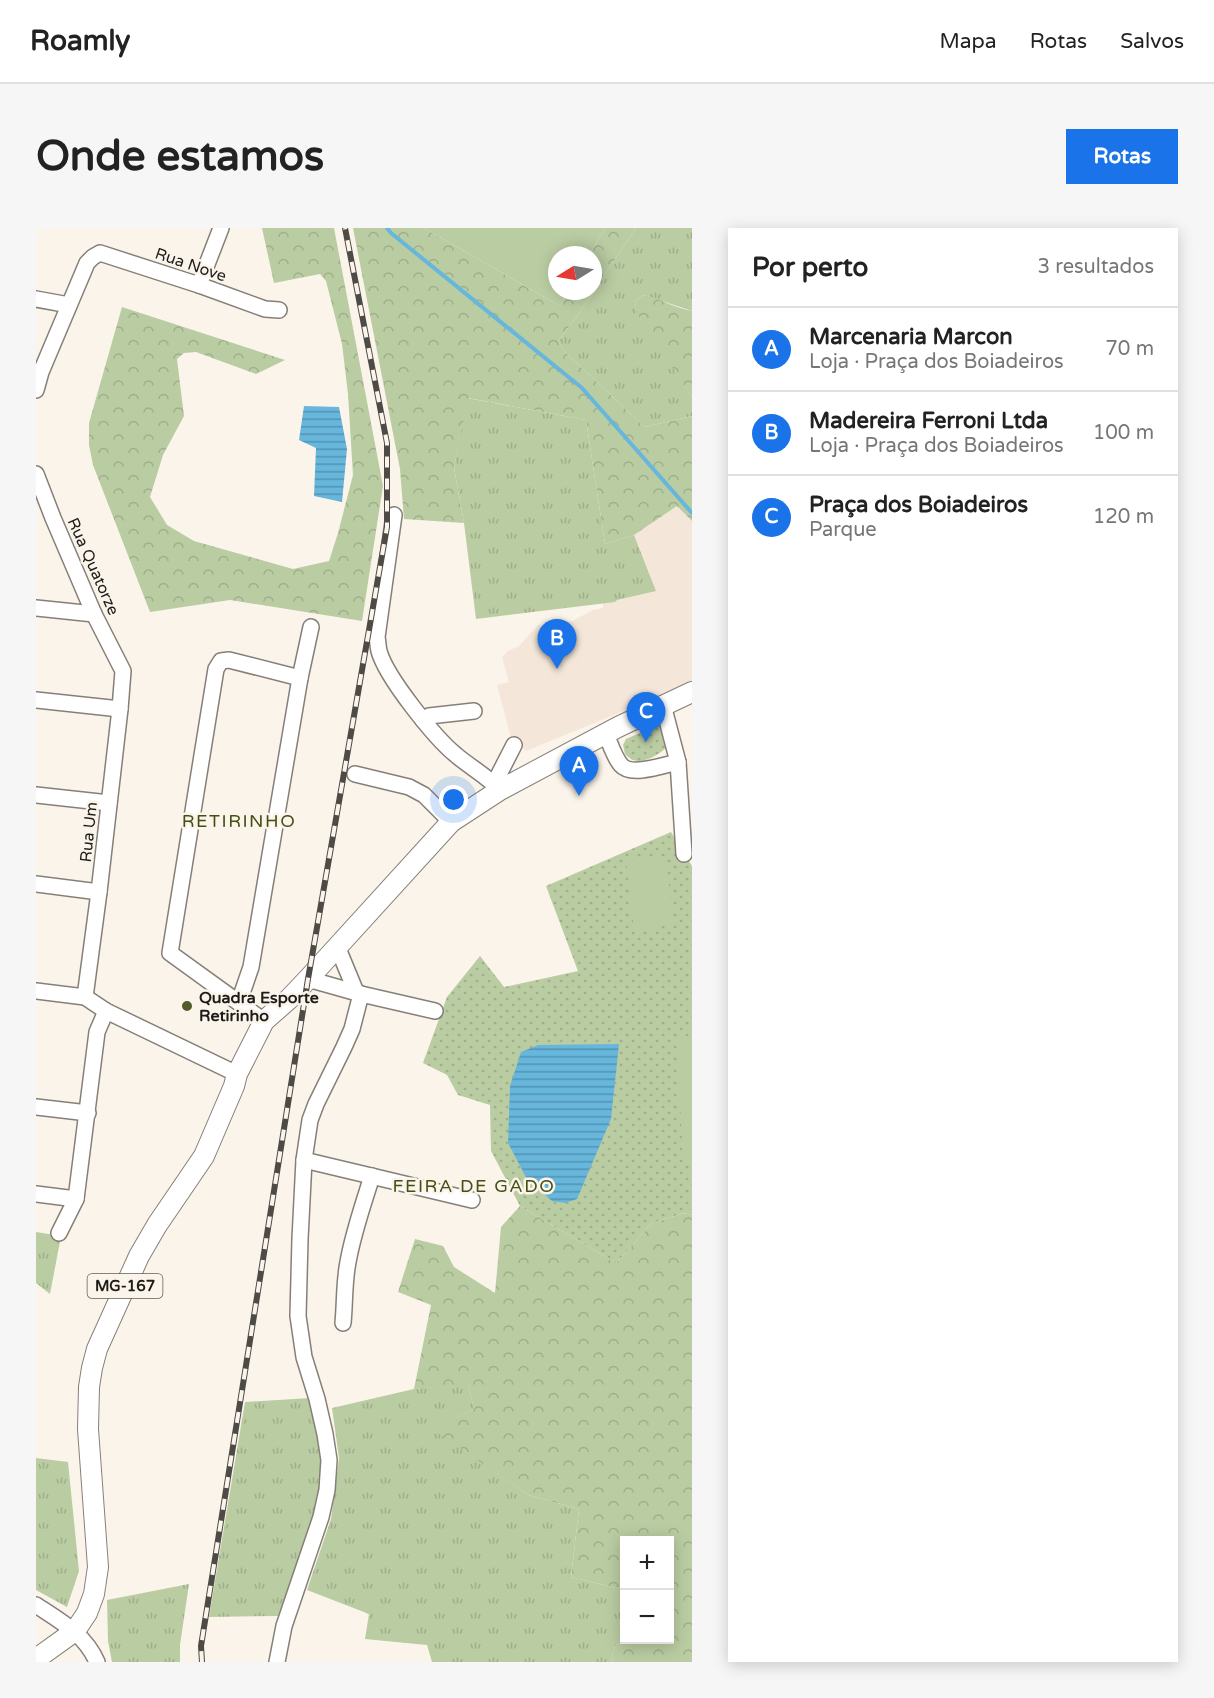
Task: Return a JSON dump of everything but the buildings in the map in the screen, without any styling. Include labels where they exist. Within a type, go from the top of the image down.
[{"type":"main road","name":"MG-167","points":[[36,1659],[75,1631],[87,1613],[94,1594],[98,1567],[88,1429],[90,1377],[97,1349],[139,1256],[157,1225],[204,1156],[237,1074],[264,1021],[308,979],[451,822],[497,787],[692,692]]},
{"type":"street","points":[[199,285],[221,228]]},
{"type":"street","name":"Rua Nove","points":[[69,305],[87,263],[100,253],[265,309],[279,310]]},
{"type":"street","points":[[36,298],[69,305],[38,372],[36,390]]},
{"type":"street","name":"Rua Quatorze","points":[[36,474],[94,614],[123,671]]},
{"type":"street","points":[[394,515],[377,637],[379,652],[388,671],[423,720],[455,754],[497,787],[514,745]]},
{"type":"street","points":[[36,517],[53,518]]},
{"type":"street","points":[[36,608],[94,614]]},
{"type":"street","points":[[239,1002],[251,967],[300,678],[311,627]]},
{"type":"street","points":[[264,1021],[170,953],[216,669],[221,661],[229,660],[300,678]]},
{"type":"street","name":"Rua Um","points":[[85,997],[123,671]]},
{"type":"street","points":[[36,700],[120,710]]},
{"type":"street","points":[[663,705],[683,771],[684,854]]},
{"type":"street","points":[[423,720],[429,716],[474,711]]},
{"type":"street","points":[[606,734],[620,764],[627,769],[683,771]]},
{"type":"street","points":[[355,774],[409,787],[424,795],[451,822]]},
{"type":"street","points":[[36,795],[109,803]]},
{"type":"street","points":[[36,884],[99,892]]},
{"type":"street","points":[[277,1662],[284,1626],[321,1517],[327,1490],[329,1460],[325,1434],[304,1357],[298,1316],[304,1160],[310,1120],[348,1038],[358,993],[337,945]]},
{"type":"street","points":[[308,979],[435,1011]]},
{"type":"street","points":[[36,991],[85,997],[106,1011],[237,1074]]},
{"type":"street","points":[[58,1233],[76,1199],[97,1032],[106,1011]]},
{"type":"street","points":[[36,1107],[88,1113]]},
{"type":"street","points":[[304,1160],[472,1200]]},
{"type":"street","points":[[343,1323],[345,1286],[352,1240],[372,1176]]},
{"type":"street","points":[[36,1194],[76,1199]]},
{"type":"street","points":[[36,1605],[75,1631],[97,1662]]},
{"type":"shaded area","points":[[677,506],[692,521],[692,683],[526,751],[511,738],[497,685],[509,682],[502,657],[519,646],[538,625],[559,628],[593,610],[603,608],[603,603],[655,591],[634,535]]},
{"type":"green space","points":[[262,228],[334,228],[383,486],[362,621],[230,600],[150,612],[93,465],[89,445],[89,423],[122,307],[285,360],[256,374],[196,352],[184,353],[177,359],[184,416],[163,455],[150,497],[167,525],[194,541],[293,569],[329,561],[353,475],[342,344],[326,281],[320,274],[274,283]]},
{"type":"green space","points":[[353,228],[424,228],[560,306],[564,300],[588,300],[558,341],[564,351],[645,427],[692,416],[692,521],[677,506],[634,535],[605,544],[586,420],[468,398],[454,468],[464,523],[404,519],[400,469]]},
{"type":"green space","points":[[424,228],[605,228],[594,246],[548,246],[548,299]]},
{"type":"green space","points":[[605,228],[636,228],[602,279],[602,246],[594,246]]},
{"type":"green space","points":[[636,228],[692,228],[692,311],[644,295],[635,301],[641,319],[692,397],[692,416],[645,427],[564,351],[558,341],[588,300],[602,300],[602,279]]},
{"type":"green space","points":[[644,295],[692,311],[692,397],[636,312],[635,301]]},
{"type":"green space","points":[[550,300],[564,300],[560,306]]},
{"type":"green space","points":[[467,398],[586,420],[605,544],[634,535],[656,591],[615,602],[476,619],[464,523],[454,468]]},
{"type":"green space","points":[[665,722],[667,747],[664,750],[642,761],[633,760],[625,754],[623,745],[626,739]]},
{"type":"green space","points":[[671,832],[692,866],[692,1215],[684,1213],[652,1223],[616,1263],[520,1206],[491,1151],[490,1105],[458,1095],[447,1075],[423,1063],[447,997],[480,956],[504,987],[578,971],[546,886]]},
{"type":"green space","points":[[666,856],[673,925],[634,930],[626,860]]},
{"type":"green space","points":[[692,1038],[692,1163],[683,1163],[677,1039]]},
{"type":"green space","points":[[520,1206],[616,1263],[652,1223],[684,1213],[692,1215],[692,1662],[611,1662],[615,1645],[620,1643],[674,1644],[674,1536],[620,1536],[620,1589],[571,1577],[579,1509],[528,1495],[432,1429],[474,1409],[468,1384],[414,1389],[431,1305],[398,1292],[415,1239],[443,1246],[454,1267],[495,1293],[501,1227]]},
{"type":"green space","points":[[36,1232],[61,1236],[50,1294],[36,1283]]},
{"type":"green space","points":[[468,1383],[474,1409],[433,1429],[528,1495],[579,1509],[571,1577],[620,1589],[620,1643],[615,1645],[611,1662],[432,1662],[427,1645],[365,1639],[369,1614],[307,1590],[331,1519],[339,1458],[332,1408],[414,1389]]},
{"type":"green space","points":[[310,1398],[324,1457],[317,1510],[278,1616],[209,1617],[245,1402]]},
{"type":"green space","points":[[36,1458],[68,1462],[79,1571],[67,1607],[36,1590]]},
{"type":"green space","points":[[189,1584],[180,1645],[180,1662],[112,1662],[108,1641],[107,1600]]},
{"type":"water","points":[[304,406],[339,407],[347,449],[342,502],[314,496],[316,448],[299,440]]},
{"type":"water","points":[[619,1044],[611,1119],[577,1199],[565,1203],[552,1201],[527,1179],[508,1143],[510,1086],[521,1052],[538,1045]]},
{"type":"waterway","points":[[387,228],[582,388],[692,513]]},
{"type":"railway","points":[[202,1662],[201,1646],[308,979],[387,527],[387,443],[345,228]]},
{"type":"place","name":"Madereira Ferroni Ltda","points":[[557,669]]},
{"type":"place","name":"Praça dos Boiadeiros","points":[[646,742]]},
{"type":"place","name":"Marcenaria Marcon","points":[[579,796]]},
{"type":"place","name":"Quadra Esporte Retirinho","points":[[187,1006]]},
{"type":"district","name":"RETIRINHO","points":[[239,821]]},
{"type":"district","name":"FEIRA DE GADO","points":[[474,1186]]}]
